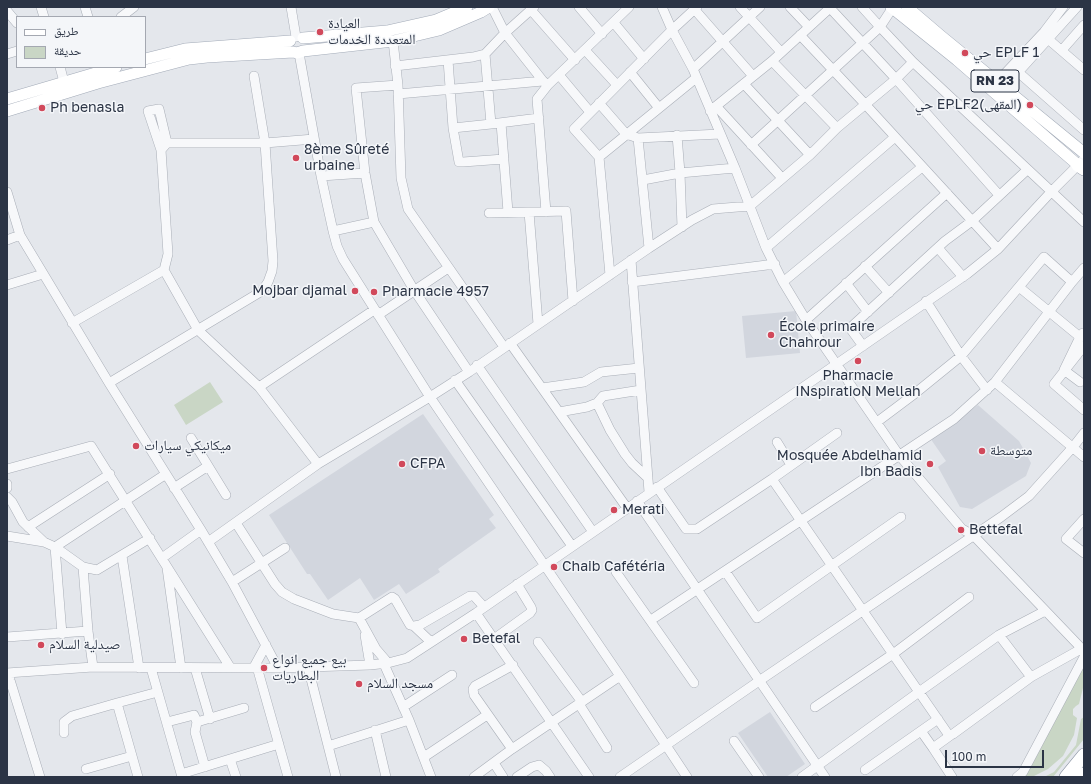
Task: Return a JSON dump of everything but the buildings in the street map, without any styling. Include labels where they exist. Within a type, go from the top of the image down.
[{"type":"highway","points":[[1066,777],[1084,755]]},
{"type":"highway","points":[[1081,777],[1084,774]]},
{"type":"main road","points":[[146,59],[199,47],[387,31],[436,20],[468,7]]},
{"type":"main road","points":[[892,7],[947,47],[1083,162]]},
{"type":"main road","name":"RN 23","points":[[907,7],[947,47],[1000,85],[1083,162]]},
{"type":"main road","points":[[146,66],[207,57],[299,52],[393,41],[439,30],[485,9]]},
{"type":"main road","points":[[296,38],[289,46],[299,52]]},
{"type":"main road","points":[[296,38],[306,44],[299,52]]},
{"type":"main road","points":[[7,111],[113,68]]},
{"type":"main road","points":[[7,99],[64,82],[97,74],[134,68]]},
{"type":"street","points":[[122,16],[134,7]]},
{"type":"street","points":[[291,7],[296,38]]},
{"type":"street","points":[[492,7],[505,33],[545,83]]},
{"type":"street","points":[[579,7],[602,34]]},
{"type":"street","points":[[662,7],[672,30],[713,108],[720,134],[766,248],[783,282],[806,320],[838,364],[899,455],[962,529],[973,536],[1083,653]]},
{"type":"street","points":[[740,7],[781,52]]},
{"type":"street","points":[[599,157],[659,108],[723,41],[760,7]]},
{"type":"street","points":[[790,7],[809,27]]},
{"type":"street","points":[[862,7],[913,62],[1084,222]]},
{"type":"street","points":[[751,145],[880,27],[892,7]]},
{"type":"street","points":[[1000,85],[1063,7]]},
{"type":"street","points":[[1000,85],[1018,72],[1076,7]]},
{"type":"street","points":[[469,372],[414,290],[374,222],[365,173],[356,88],[451,89],[545,83],[559,76],[614,23],[626,8]]},
{"type":"street","points":[[610,275],[599,157],[574,129],[672,30],[696,8],[753,76]]},
{"type":"street","points":[[713,108],[772,61],[830,8],[896,79],[999,195]]},
{"type":"street","points":[[396,66],[485,54],[505,33],[533,9],[575,60]]},
{"type":"street","points":[[7,11],[16,23]]},
{"type":"street","points":[[614,23],[644,59]]},
{"type":"street","points":[[1062,50],[1084,25]]},
{"type":"street","points":[[800,35],[998,249]]},
{"type":"street","points":[[1048,39],[1084,70]]},
{"type":"street","points":[[393,41],[398,89],[401,178],[408,209],[448,268],[542,388],[627,508]]},
{"type":"street","points":[[585,50],[617,85]]},
{"type":"street","points":[[299,52],[332,230],[343,259],[430,396],[687,777]]},
{"type":"street","points":[[485,54],[491,124]]},
{"type":"street","points":[[448,60],[453,128],[459,162],[504,159]]},
{"type":"street","points":[[772,61],[837,128]]},
{"type":"street","points":[[208,542],[318,464],[469,372],[477,365],[573,301],[631,260],[682,227],[713,209],[750,206],[810,155],[837,128],[896,79],[913,62]]},
{"type":"street","points":[[60,68],[64,82]]},
{"type":"street","points":[[630,72],[659,108]]},
{"type":"street","points":[[1018,72],[1084,130]]},
{"type":"street","points":[[109,383],[262,291],[268,282],[272,271],[273,261],[266,143],[254,76]]},
{"type":"street","points":[[559,76],[590,112]]},
{"type":"street","points":[[545,83],[537,99],[546,212]]},
{"type":"street","points":[[744,84],[810,155]]},
{"type":"street","points":[[599,103],[626,134],[638,138],[720,134]]},
{"type":"street","points":[[713,108],[782,178]]},
{"type":"street","points":[[453,128],[539,118]]},
{"type":"street","points":[[501,123],[508,212]]},
{"type":"street","points":[[677,135],[682,227]]},
{"type":"street","points":[[766,248],[895,137]]},
{"type":"street","points":[[638,138],[649,248]]},
{"type":"street","points":[[314,139],[266,143],[164,146],[168,254],[164,270],[198,330],[259,387],[318,464]]},
{"type":"street","points":[[40,777],[8,677],[93,667],[278,668],[386,664],[407,658],[476,613],[649,492],[963,277],[998,249],[1051,192],[1083,162]]},
{"type":"street","points":[[783,282],[922,167]]},
{"type":"street","points":[[643,180],[680,173],[735,168]]},
{"type":"street","points":[[863,346],[850,328],[938,248],[972,221],[1027,170]]},
{"type":"street","points":[[321,176],[365,173]]},
{"type":"street","points":[[7,192],[20,235],[72,323],[232,582],[278,668]]},
{"type":"street","points":[[806,320],[947,193]]},
{"type":"street","points":[[489,213],[566,211],[573,301]]},
{"type":"street","points":[[529,212],[538,324]]},
{"type":"street","points":[[332,230],[374,222]]},
{"type":"street","points":[[7,240],[20,235]]},
{"type":"street","points":[[938,248],[963,277]]},
{"type":"street","points":[[877,422],[961,356],[1044,257],[1072,282]]},
{"type":"street","points":[[631,260],[649,492]]},
{"type":"street","points":[[632,282],[775,264]]},
{"type":"street","points":[[866,266],[889,293]]},
{"type":"street","points":[[259,387],[448,268]]},
{"type":"street","points":[[651,620],[697,588],[802,521],[954,419],[995,382],[1084,268]]},
{"type":"street","points":[[72,323],[164,270]]},
{"type":"street","points":[[7,285],[43,274]]},
{"type":"street","points":[[846,283],[868,312]]},
{"type":"street","points":[[1019,287],[1049,312],[1082,335],[1064,370]]},
{"type":"street","points":[[926,301],[961,356],[987,390]]},
{"type":"street","points":[[1084,346],[1054,384],[1084,410]]},
{"type":"street","points":[[477,365],[593,532]]},
{"type":"street","points":[[542,388],[584,382],[601,372],[639,368]]},
{"type":"street","points":[[1064,370],[1080,382]]},
{"type":"street","points":[[455,380],[572,546]]},
{"type":"street","points":[[995,382],[1084,456]]},
{"type":"street","points":[[559,412],[587,407],[597,403],[603,396],[641,390]]},
{"type":"street","points":[[597,403],[610,430],[625,454],[648,478]]},
{"type":"street","points":[[657,487],[686,529],[697,529],[838,433]]},
{"type":"street","points":[[620,777],[759,681],[1001,518],[1029,496],[1084,433]]},
{"type":"street","points":[[190,438],[226,495]]},
{"type":"street","points":[[777,442],[792,465]]},
{"type":"street","points":[[7,469],[91,446],[230,667]]},
{"type":"street","points":[[174,488],[208,466]]},
{"type":"street","points":[[28,526],[110,474]]},
{"type":"street","points":[[55,547],[166,474]]},
{"type":"street","points":[[772,479],[948,734],[951,735]]},
{"type":"street","points":[[7,498],[12,502],[23,522],[44,542]]},
{"type":"street","points":[[637,501],[825,777]]},
{"type":"street","points":[[724,571],[758,618],[901,517]]},
{"type":"street","points":[[1084,519],[1066,539],[1084,553]]},
{"type":"street","points":[[236,523],[261,563],[282,592],[294,599],[333,614],[359,618],[392,597],[395,599],[410,625],[414,626],[431,642]]},
{"type":"street","points":[[164,561],[201,530]]},
{"type":"street","points":[[7,536],[44,542],[55,547],[83,567],[96,570],[122,556],[150,538]]},
{"type":"street","points":[[55,547],[62,634]]},
{"type":"street","points":[[232,582],[285,548]]},
{"type":"street","points":[[122,556],[139,668]]},
{"type":"street","points":[[164,561],[181,668]]},
{"type":"street","points":[[83,567],[88,631],[93,667]]},
{"type":"street","points":[[616,572],[694,683]]},
{"type":"street","points":[[494,639],[532,610],[532,607],[518,584]]},
{"type":"street","points":[[414,626],[420,625],[470,596],[474,596],[484,607]]},
{"type":"street","points":[[815,707],[893,654],[969,597]]},
{"type":"street","points":[[802,777],[1000,635],[1045,611]]},
{"type":"street","points":[[476,613],[589,777]]},
{"type":"street","points":[[359,618],[364,629],[386,664],[431,777]]},
{"type":"street","points":[[364,629],[370,665]]},
{"type":"street","points":[[7,638],[88,631]]},
{"type":"street","points":[[1000,635],[1031,677]]},
{"type":"street","points":[[538,642],[580,703],[607,748]]},
{"type":"street","points":[[266,645],[256,667],[288,777]]},
{"type":"street","points":[[933,748],[1031,677],[1083,653]]},
{"type":"street","points":[[1016,777],[1022,772],[1083,653]]},
{"type":"street","points":[[512,749],[474,695],[473,689],[475,686],[513,665]]},
{"type":"street","points":[[308,667],[336,777]]},
{"type":"street","points":[[151,668],[182,775],[205,766],[279,744]]},
{"type":"street","points":[[195,668],[210,718]]},
{"type":"street","points":[[403,707],[452,675]]},
{"type":"street","points":[[474,777],[512,749],[620,676]]},
{"type":"street","points":[[64,733],[64,722],[72,716],[158,692]]},
{"type":"street","points":[[117,703],[138,777]]},
{"type":"street","points":[[197,722],[244,708]]},
{"type":"street","points":[[166,722],[194,715],[197,722],[195,732],[205,766]]},
{"type":"street","points":[[424,757],[487,715]]},
{"type":"street","points":[[864,770],[938,719]]},
{"type":"street","points":[[328,746],[409,720]]},
{"type":"street","points":[[375,730],[386,777]]},
{"type":"street","points":[[921,731],[952,777]]},
{"type":"street","points":[[734,741],[759,777]]},
{"type":"street","points":[[86,769],[132,756]]},
{"type":"street","points":[[230,759],[236,777]]},
{"type":"street","points":[[494,763],[503,777]]},
{"type":"street","points":[[517,777],[532,767],[539,765],[550,777]]},
{"type":"shaded area","name":"École primaire Chahrour","points":[[796,311],[800,353],[746,358],[742,316]]},
{"type":"shaded area","name":"متوسطة","points":[[978,405],[1019,441],[1031,463],[1026,476],[972,509],[960,507],[938,467],[946,461],[930,438]]},
{"type":"shaded area","name":"CFPA","points":[[423,414],[494,515],[489,519],[496,528],[438,569],[440,572],[406,594],[399,584],[374,600],[360,578],[328,600],[310,574],[307,574],[269,515]]},
{"type":"shaded area","points":[[770,712],[805,764],[786,777],[768,777],[738,733]]},
{"type":"green space","points":[[210,382],[223,402],[186,425],[174,405]]},
{"type":"green space","points":[[1082,665],[1084,668],[1084,684],[1079,704],[1073,709],[1073,715],[1077,718],[1074,735],[1063,756],[1048,769],[1032,777],[1021,777]]},
{"type":"green space","points":[[1084,717],[1084,739],[1053,777],[1044,777],[1054,772],[1076,745],[1081,719]]},
{"type":"place","name":"العيادة المتعددة الخدمات","points":[[320,32]]},
{"type":"place","name":"حي EPLF 1","points":[[965,53]]},
{"type":"place","name":"حي EPLF2(المقهى)","points":[[1030,105]]},
{"type":"place","name":"Ph benasla","points":[[42,108]]},
{"type":"place","name":"8ème Sûreté urbaine","points":[[296,158]]},
{"type":"place","name":"Mojbar djamal","points":[[355,291]]},
{"type":"place","name":"Pharmacie 4957","points":[[374,292]]},
{"type":"place","name":"École primaire Chahrour","points":[[771,335]]},
{"type":"place","name":"Pharmacie INspiratioN Mellah","points":[[858,361]]},
{"type":"place","name":"ميكانيكي سيارات","points":[[136,446]]},
{"type":"place","name":"متوسطة","points":[[982,451]]},
{"type":"place","name":"CFPA","points":[[402,464]]},
{"type":"place","name":"Mosquée Abdelhamid Ibn Badis","points":[[930,464]]},
{"type":"place","name":"Merati","points":[[614,510]]},
{"type":"place","name":"Bettefal","points":[[961,530]]},
{"type":"place","name":"Chaib Cafétéria","points":[[554,567]]},
{"type":"place","name":"Betefal","points":[[464,639]]},
{"type":"place","name":"صيدلية السلام","points":[[41,645]]},
{"type":"place","name":"بيع جميع انواع البطاريات","points":[[264,668]]},
{"type":"place","name":"مسجد السلام","points":[[359,684]]}]
